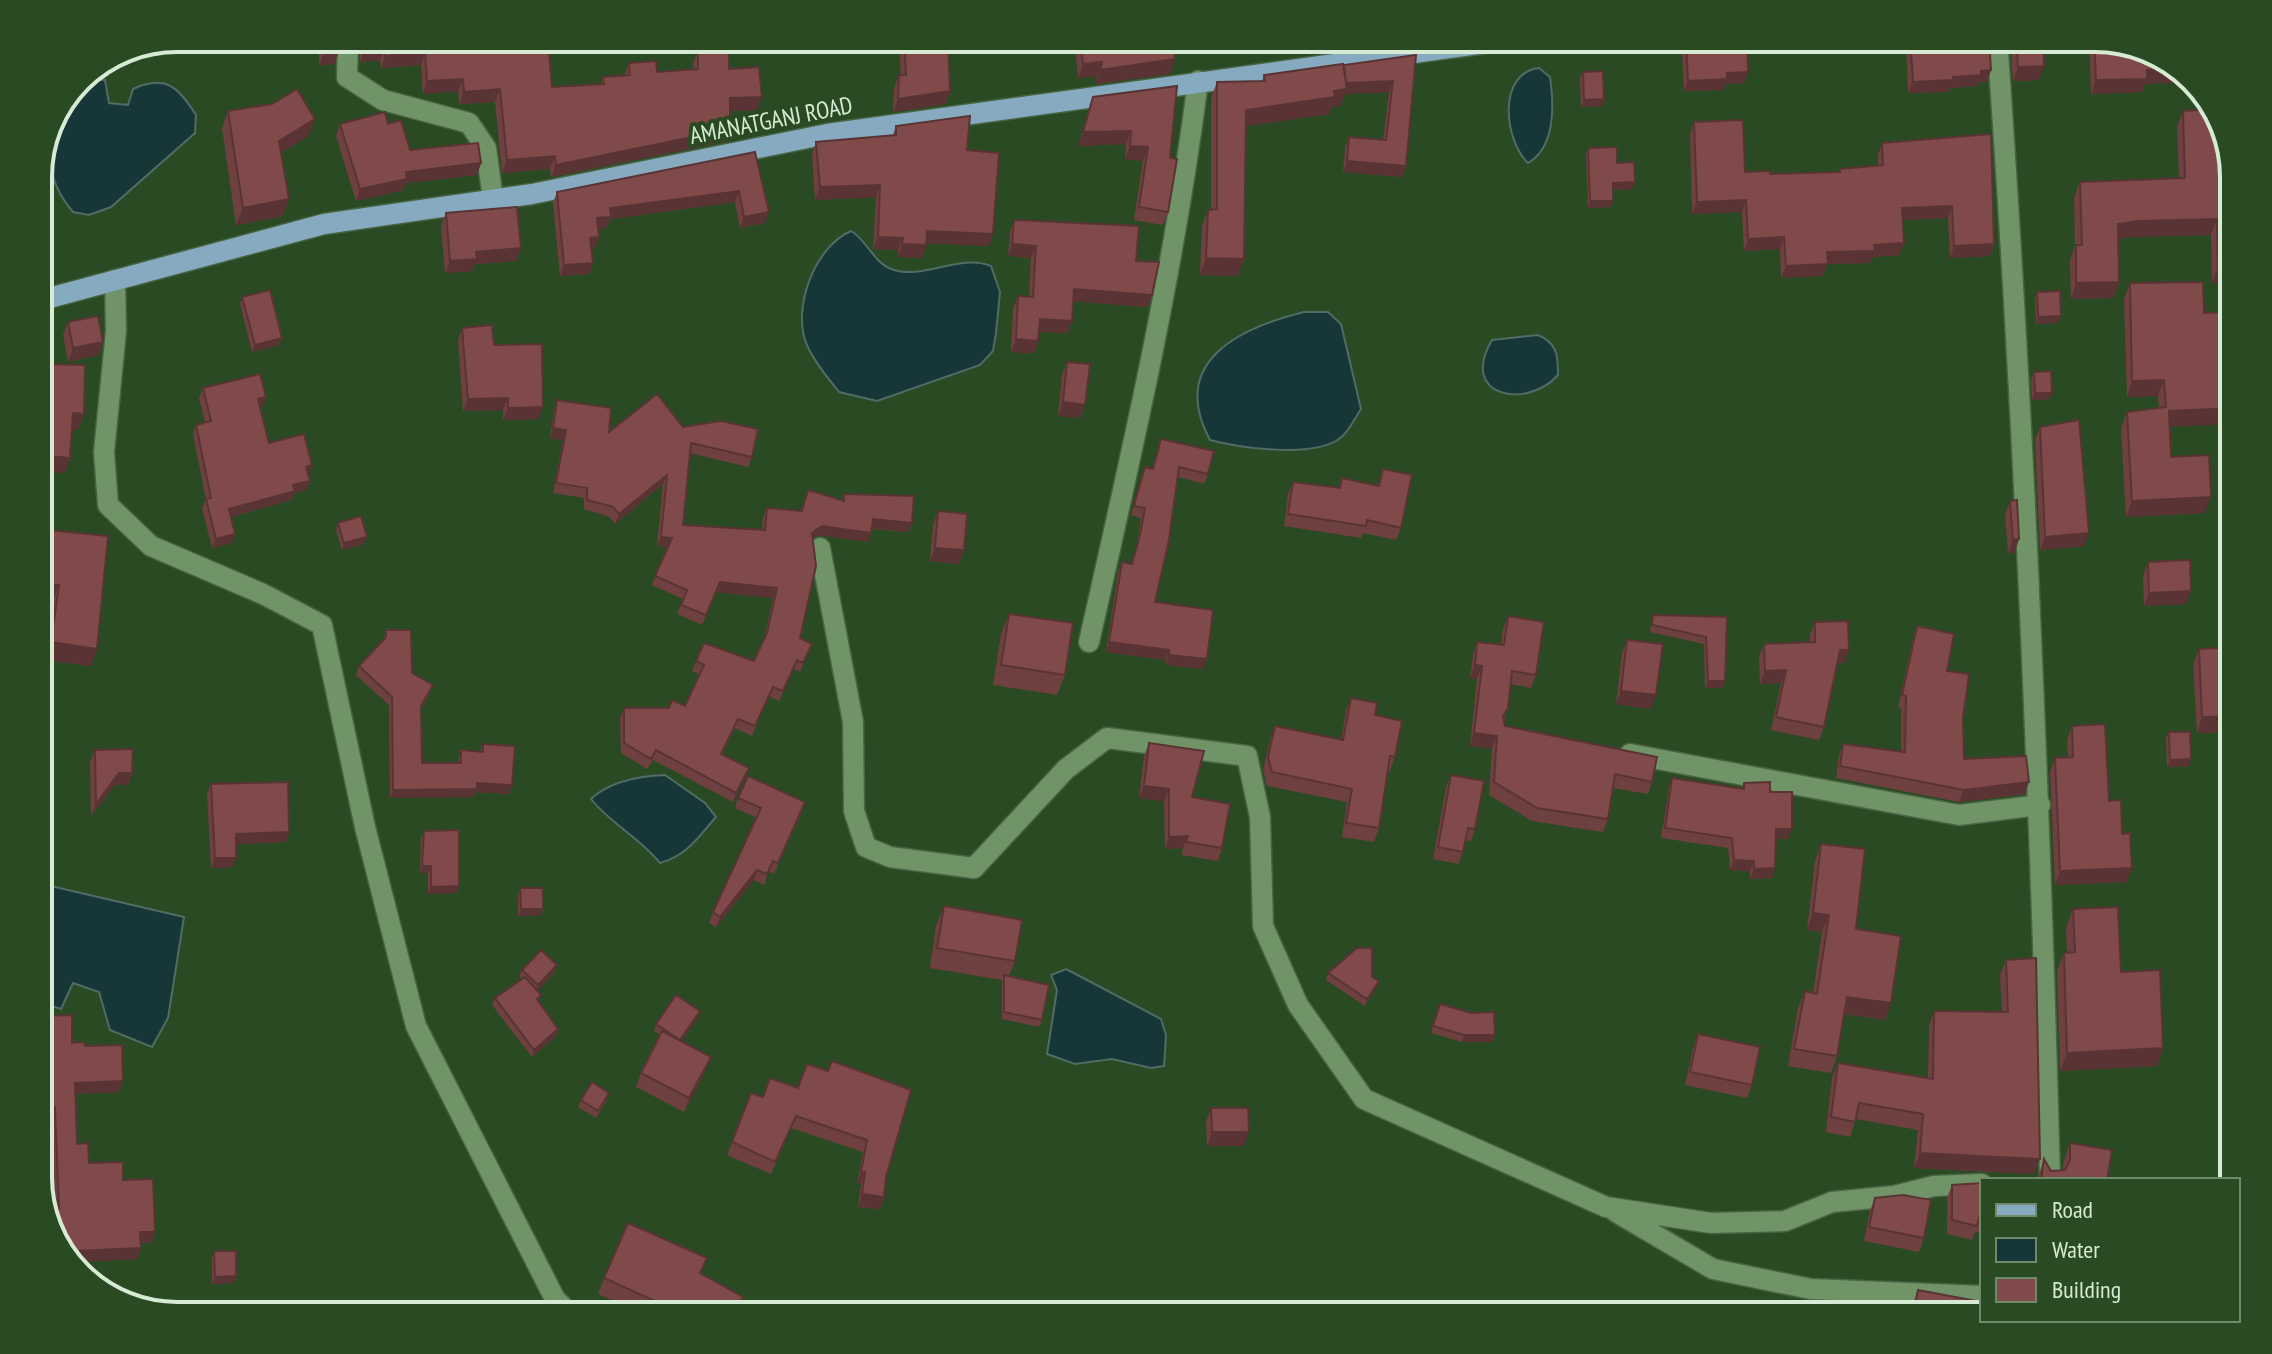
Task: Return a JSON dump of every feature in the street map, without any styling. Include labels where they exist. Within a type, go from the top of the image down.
[{"type":"main road","name":"AMANATGANJ ROAD","points":[[52,297],[324,224],[493,199],[827,134],[1417,52]]},
{"type":"street","points":[[348,52],[347,77],[383,100],[469,123],[486,148],[493,199]]},
{"type":"street","points":[[1998,52],[2012,241],[2040,805],[2050,1178]]},
{"type":"street","points":[[1089,642],[1149,379],[1182,203],[1198,81]]},
{"type":"street","points":[[115,280],[116,331],[103,463],[108,505],[151,546],[263,594],[322,625],[365,827],[416,1026],[558,1302]]},
{"type":"street","points":[[820,548],[853,722],[854,811],[866,847],[890,857],[974,868],[1066,769],[1107,738],[1247,756],[1260,817],[1263,926],[1298,1005],[1364,1099],[1606,1207],[1713,1269],[1811,1289],[1980,1296]]},
{"type":"street","points":[[1611,751],[1959,815],[2040,805]]},
{"type":"street","points":[[1606,1207],[1711,1223],[1785,1221],[1832,1202],[1894,1196],[1934,1186],[1980,1184]]},
{"type":"water","points":[[1539,68],[1550,77],[1551,124],[1544,147],[1528,163],[1514,139],[1509,109],[1516,82],[1525,73]]},
{"type":"water","points":[[99,80],[105,80],[109,103],[128,105],[133,89],[163,83],[177,91],[196,115],[195,133],[111,207],[89,215],[73,212],[53,178],[56,145],[65,122],[78,101]]},
{"type":"water","points":[[851,231],[885,266],[903,272],[966,263],[991,266],[1000,292],[996,333],[993,351],[980,365],[877,401],[839,392],[807,345],[802,314],[804,297],[817,264],[838,239]]},
{"type":"water","points":[[1304,312],[1328,312],[1341,324],[1361,409],[1348,429],[1339,439],[1327,445],[1294,450],[1239,446],[1210,440],[1199,413],[1198,389],[1204,369],[1217,353],[1235,339],[1256,328]]},
{"type":"water","points":[[1538,335],[1555,350],[1558,375],[1545,386],[1530,392],[1501,392],[1490,385],[1484,374],[1484,359],[1492,340]]},
{"type":"water","points":[[665,775],[705,803],[716,817],[685,850],[660,863],[591,799],[625,781]]},
{"type":"water","points":[[52,886],[184,917],[168,1018],[152,1047],[110,1030],[99,992],[73,983],[61,1009],[52,1006]]},
{"type":"water","points":[[1066,969],[1161,1019],[1166,1035],[1164,1066],[1151,1068],[1112,1059],[1075,1064],[1047,1054],[1057,990],[1051,975]]},
{"type":"building","points":[[385,52],[549,52],[552,87],[604,84],[603,77],[630,75],[629,63],[656,61],[657,72],[698,69],[698,52],[729,52],[729,69],[759,67],[762,97],[730,98],[730,128],[736,128],[556,165],[555,156],[507,160],[500,89],[464,92],[463,79],[427,81],[425,53],[385,56]]},
{"type":"building","points":[[905,52],[949,52],[950,91],[898,99],[899,75],[906,75]]},
{"type":"building","points":[[1082,52],[1174,52],[1175,59],[1100,70],[1102,62],[1083,64]]},
{"type":"building","points":[[1687,52],[1747,52],[1748,72],[1727,73],[1727,79],[1688,81]]},
{"type":"building","points":[[1911,52],[1990,52],[1991,70],[1981,71],[1981,75],[1913,82]]},
{"type":"building","points":[[2017,52],[2044,52],[2044,66],[2018,67]]},
{"type":"building","points":[[2095,52],[2127,56],[2159,70],[2147,70],[2147,79],[2096,80]]},
{"type":"building","points":[[1416,55],[1406,166],[1347,161],[1349,137],[1386,140],[1393,81],[1346,83],[1344,65]]},
{"type":"building","points":[[1343,64],[1347,89],[1334,91],[1335,97],[1246,110],[1244,259],[1206,258],[1208,210],[1217,209],[1217,82],[1265,81],[1264,75]]},
{"type":"building","points":[[1603,71],[1604,99],[1584,100],[1583,72]]},
{"type":"building","points":[[1177,86],[1170,158],[1177,159],[1168,212],[1139,207],[1148,147],[1130,146],[1131,131],[1083,132],[1093,97]]},
{"type":"building","points":[[297,89],[315,119],[279,141],[289,199],[243,208],[228,111],[272,104]]},
{"type":"building","points":[[2200,110],[2218,153],[2220,267],[2217,219],[2138,221],[2118,224],[2119,282],[2076,283],[2076,245],[2082,245],[2080,182],[2185,178],[2183,111]]},
{"type":"building","points":[[385,112],[388,124],[401,120],[410,150],[478,143],[481,163],[406,172],[407,179],[360,189],[340,124]]},
{"type":"building","points":[[970,116],[967,150],[999,153],[993,234],[927,231],[926,245],[902,244],[903,238],[878,237],[880,185],[820,187],[816,142],[896,135],[896,126]]},
{"type":"building","points":[[1743,120],[1745,172],[1770,171],[1770,174],[1840,172],[1840,169],[1883,165],[1882,143],[1991,134],[1994,244],[1954,246],[1952,206],[1902,208],[1904,243],[1874,245],[1875,251],[1827,252],[1828,264],[1786,266],[1784,237],[1748,239],[1746,200],[1697,202],[1694,122]]},
{"type":"building","points":[[1617,147],[1617,163],[1634,162],[1635,182],[1613,183],[1613,201],[1590,201],[1588,148]]},
{"type":"building","points":[[755,152],[769,212],[744,217],[739,191],[610,208],[611,217],[597,218],[599,237],[590,238],[593,263],[564,265],[557,192]]},
{"type":"building","points":[[517,207],[521,248],[476,252],[477,259],[450,261],[446,213]]},
{"type":"building","points":[[1014,220],[1139,226],[1136,261],[1159,262],[1152,295],[1074,289],[1072,321],[1040,319],[1038,341],[1016,339],[1018,296],[1033,297],[1036,246],[1012,244]]},
{"type":"building","points":[[2203,282],[2204,313],[2220,312],[2220,409],[2169,411],[2171,457],[2209,455],[2211,497],[2132,501],[2127,412],[2166,407],[2164,380],[2132,381],[2130,283]]},
{"type":"building","points":[[270,290],[282,338],[255,345],[242,297]]},
{"type":"building","points":[[2060,291],[2061,316],[2038,317],[2037,292]]},
{"type":"building","points":[[98,316],[103,342],[73,348],[68,322]]},
{"type":"building","points":[[492,325],[494,345],[542,344],[543,407],[508,408],[508,398],[468,399],[462,328]]},
{"type":"building","points":[[1067,362],[1090,364],[1085,405],[1063,402]]},
{"type":"building","points":[[52,364],[85,365],[84,414],[73,413],[70,458],[52,456]]},
{"type":"building","points":[[2051,371],[2052,393],[2035,393],[2034,372]]},
{"type":"building","points":[[260,374],[266,397],[258,399],[269,443],[304,434],[312,465],[306,467],[310,481],[293,485],[295,491],[229,509],[235,534],[216,539],[206,499],[211,498],[196,425],[211,421],[203,388]]},
{"type":"building","points":[[657,394],[683,427],[721,421],[758,429],[752,457],[691,443],[683,525],[765,530],[767,508],[802,511],[808,490],[844,501],[844,494],[914,496],[912,523],[873,519],[871,533],[822,526],[812,533],[816,566],[800,638],[812,644],[803,663],[797,660],[783,691],[773,687],[755,726],[738,719],[721,754],[749,768],[736,793],[656,750],[651,759],[624,743],[624,708],[669,708],[672,700],[685,706],[704,665],[696,661],[704,643],[754,661],[767,633],[777,588],[720,582],[706,615],[681,605],[687,590],[655,576],[672,538],[661,537],[667,475],[619,514],[613,507],[587,500],[587,488],[556,483],[566,430],[553,428],[557,400],[611,408],[609,432]]},
{"type":"building","points":[[2079,420],[2089,533],[2045,537],[2040,427]]},
{"type":"building","points":[[1161,439],[1214,451],[1208,474],[1179,467],[1169,540],[1155,602],[1213,610],[1207,659],[1169,655],[1169,650],[1109,642],[1122,562],[1132,564],[1140,535],[1145,508],[1134,506],[1136,498],[1145,467],[1153,469]]},
{"type":"building","points":[[1383,469],[1412,475],[1401,528],[1367,520],[1366,526],[1288,514],[1293,482],[1340,488],[1342,478],[1379,486]]},
{"type":"building","points":[[2017,500],[2019,539],[2013,540],[2010,501]]},
{"type":"building","points":[[938,511],[967,514],[964,550],[935,548]]},
{"type":"building","points":[[361,516],[367,537],[344,543],[338,523]]},
{"type":"building","points":[[52,530],[108,536],[97,649],[52,642],[59,585],[52,584]]},
{"type":"building","points":[[2190,560],[2191,591],[2149,593],[2148,562]]},
{"type":"building","points":[[1009,614],[1073,623],[1065,675],[1001,665]]},
{"type":"building","points":[[1653,615],[1727,617],[1725,681],[1708,681],[1706,637],[1652,625]]},
{"type":"building","points":[[1508,616],[1544,622],[1536,675],[1512,671],[1508,708],[1503,716],[1505,726],[1657,757],[1652,782],[1615,774],[1608,819],[1537,808],[1494,782],[1497,736],[1474,733],[1482,666],[1475,665],[1477,642],[1504,645]]},
{"type":"building","points":[[1848,621],[1849,650],[1840,650],[1824,727],[1776,717],[1786,670],[1765,671],[1764,644],[1815,642],[1815,622]]},
{"type":"building","points":[[1917,626],[1954,634],[1947,671],[1969,674],[1963,718],[1964,759],[2026,756],[2029,782],[1964,790],[1840,766],[1843,744],[1905,752],[1906,696],[1902,695]]},
{"type":"building","points":[[386,630],[411,630],[412,673],[433,685],[421,706],[422,763],[461,763],[461,750],[483,752],[483,744],[515,746],[512,785],[477,783],[477,789],[393,790],[392,697],[359,666],[386,637]]},
{"type":"building","points":[[1627,640],[1663,644],[1656,695],[1621,691]]},
{"type":"building","points":[[2220,648],[2220,716],[2202,717],[2199,649]]},
{"type":"building","points":[[1351,698],[1377,703],[1375,715],[1402,721],[1395,757],[1390,756],[1379,828],[1346,823],[1352,789],[1272,772],[1268,757],[1275,726],[1343,740]]},
{"type":"building","points":[[2105,724],[2109,801],[2121,800],[2122,834],[2130,833],[2132,868],[2060,871],[2055,758],[2073,757],[2072,726]]},
{"type":"building","points":[[2169,732],[2190,732],[2191,759],[2170,760]]},
{"type":"building","points":[[1149,743],[1204,751],[1192,797],[1230,804],[1222,848],[1186,842],[1188,836],[1169,837],[1169,789],[1144,786]]},
{"type":"building","points":[[133,749],[132,773],[119,773],[96,804],[95,750]]},
{"type":"building","points":[[1451,775],[1484,781],[1475,829],[1468,828],[1463,852],[1438,847]]},
{"type":"building","points":[[748,776],[805,802],[778,863],[773,861],[767,874],[757,870],[720,917],[713,912],[761,808],[738,798]]},
{"type":"building","points":[[1672,778],[1744,789],[1744,783],[1770,782],[1770,792],[1792,792],[1792,829],[1776,829],[1775,868],[1754,869],[1754,861],[1734,860],[1732,838],[1665,828]]},
{"type":"building","points":[[288,782],[289,832],[236,834],[236,858],[215,858],[211,784]]},
{"type":"building","points":[[459,830],[459,886],[431,887],[431,866],[422,866],[424,831]]},
{"type":"building","points":[[1821,844],[1865,849],[1856,929],[1901,936],[1891,1003],[1847,997],[1837,1056],[1794,1049],[1805,991],[1817,994],[1829,915],[1813,913]]},
{"type":"building","points":[[520,888],[543,888],[543,909],[521,909]]},
{"type":"building","points":[[944,906],[1022,920],[1015,961],[937,948]]},
{"type":"building","points":[[2118,907],[2121,972],[2160,970],[2163,1048],[2067,1053],[2064,953],[2075,952],[2073,909]]},
{"type":"building","points":[[1357,948],[1372,948],[1372,977],[1379,981],[1367,999],[1328,973]]},
{"type":"building","points":[[541,950],[557,965],[538,985],[522,970]]},
{"type":"building","points":[[2036,958],[2040,1159],[1920,1153],[1923,1114],[1859,1103],[1855,1122],[1831,1117],[1838,1063],[1933,1079],[1934,1011],[2008,1012],[2006,960]]},
{"type":"building","points":[[1004,975],[1049,985],[1042,1020],[1004,1012]]},
{"type":"building","points":[[525,977],[541,995],[537,999],[558,1029],[534,1050],[495,998]]},
{"type":"building","points":[[676,995],[700,1011],[680,1040],[656,1024]]},
{"type":"building","points":[[1440,1004],[1471,1013],[1494,1012],[1495,1035],[1464,1035],[1433,1026]]},
{"type":"building","points":[[72,1015],[72,1043],[84,1042],[85,1046],[122,1045],[123,1081],[75,1083],[77,1144],[88,1143],[89,1163],[123,1162],[123,1180],[153,1179],[155,1232],[140,1232],[141,1248],[77,1251],[62,1225],[56,1209],[59,1209],[55,1107],[52,1107],[52,1016]]},
{"type":"building","points":[[662,1031],[711,1057],[689,1098],[641,1073]]},
{"type":"building","points":[[1698,1034],[1760,1047],[1752,1085],[1690,1072]]},
{"type":"building","points":[[832,1061],[911,1090],[886,1177],[884,1197],[862,1194],[865,1172],[861,1172],[867,1140],[796,1116],[775,1162],[732,1142],[751,1093],[763,1097],[770,1078],[798,1088],[807,1064],[828,1071]]},
{"type":"building","points":[[592,1082],[609,1093],[598,1111],[581,1100]]},
{"type":"building","points":[[1211,1108],[1248,1108],[1249,1132],[1212,1132]]},
{"type":"building","points":[[2070,1143],[2112,1150],[2107,1178],[2041,1178],[2044,1159],[2051,1171],[2065,1170],[2070,1160]]},
{"type":"building","points":[[1980,1183],[1980,1218],[1977,1226],[1952,1220],[1952,1185]]},
{"type":"building","points":[[1903,1195],[1931,1200],[1924,1238],[1869,1227],[1875,1198]]},
{"type":"building","points":[[628,1223],[707,1258],[700,1273],[743,1297],[740,1302],[657,1302],[604,1278]]},
{"type":"building","points":[[214,1251],[236,1251],[236,1276],[215,1277]]},
{"type":"building","points":[[1918,1290],[1980,1302],[1980,1302],[1916,1302]]}]
